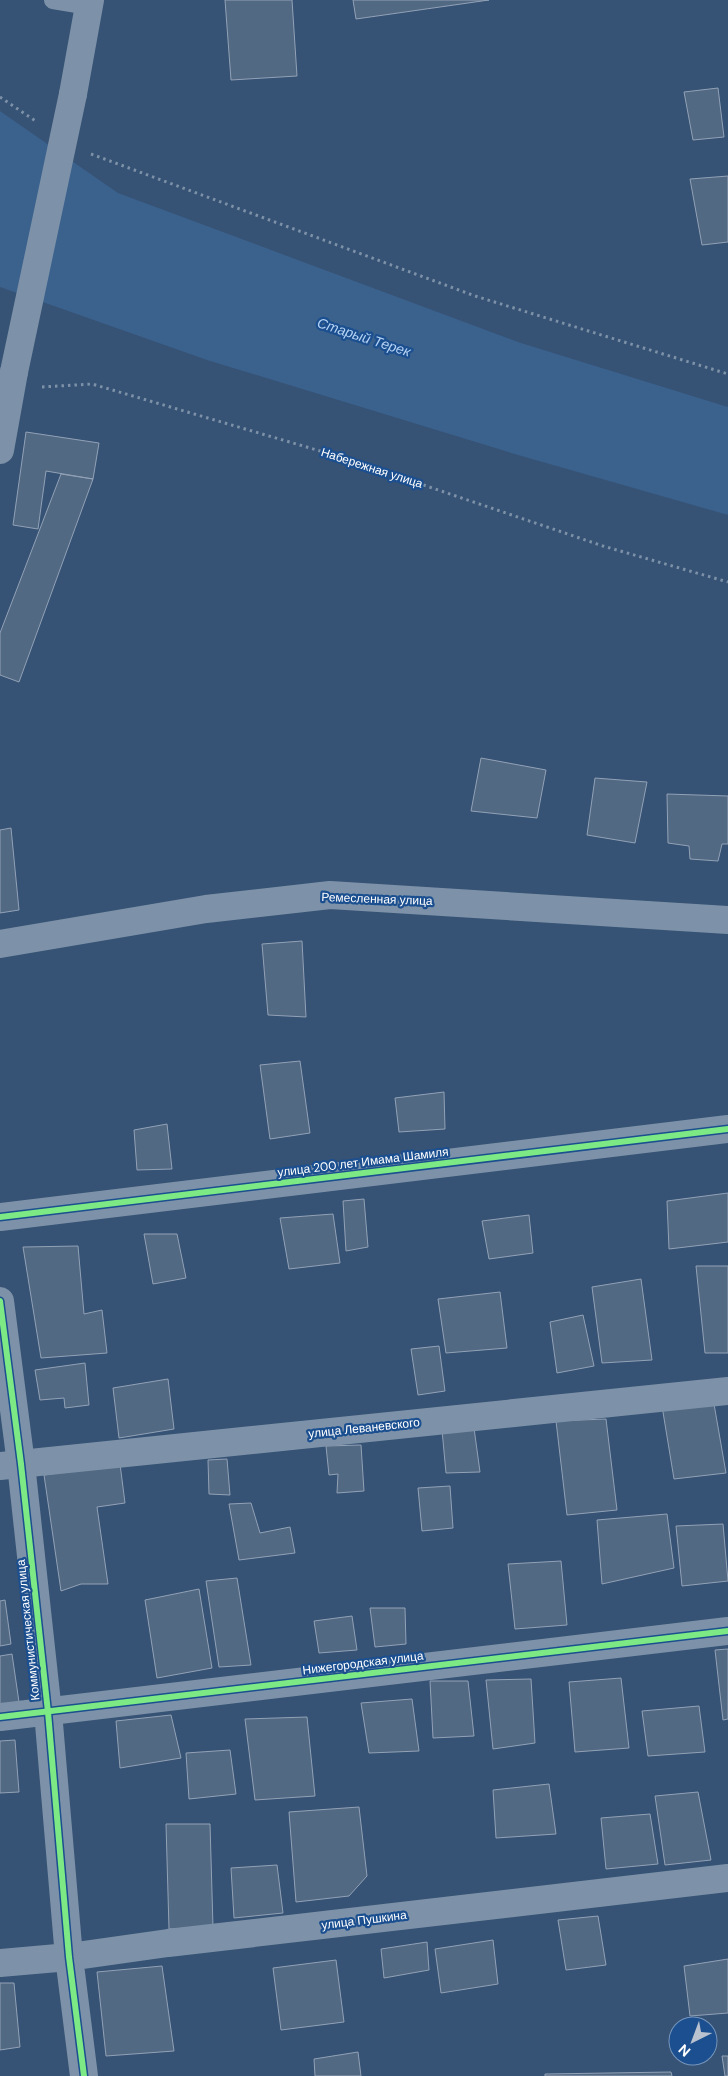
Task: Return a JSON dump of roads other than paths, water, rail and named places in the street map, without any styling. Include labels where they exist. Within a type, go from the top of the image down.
[{"type":"street","points":[[1,437],[74,94],[89,3]]},
{"type":"street","name":"Ремесленная улица","points":[[0,944],[206,909],[330,895],[728,920]]},
{"type":"street","name":"улица 200 лет Имама Шамиля","points":[[0,1217],[728,1129]]},
{"type":"street","name":"Коммунистическая улица","points":[[0,1301],[11,1465],[48,1712],[69,1957],[84,2076]]},
{"type":"street","name":"улица Леваневского","points":[[11,1465],[728,1391]]},
{"type":"street","name":"Нижегородская улица","points":[[0,1717],[728,1631]]},
{"type":"street","name":"улица Пушкина","points":[[0,1963],[69,1957],[168,1943],[728,1878]]},
{"type":"lane","points":[[53,0],[89,3]]},
{"type":"water","name":"Старый Терек","points":[[0,111],[118,193],[521,343],[728,407],[728,515],[518,455],[207,360],[0,287]]}]
